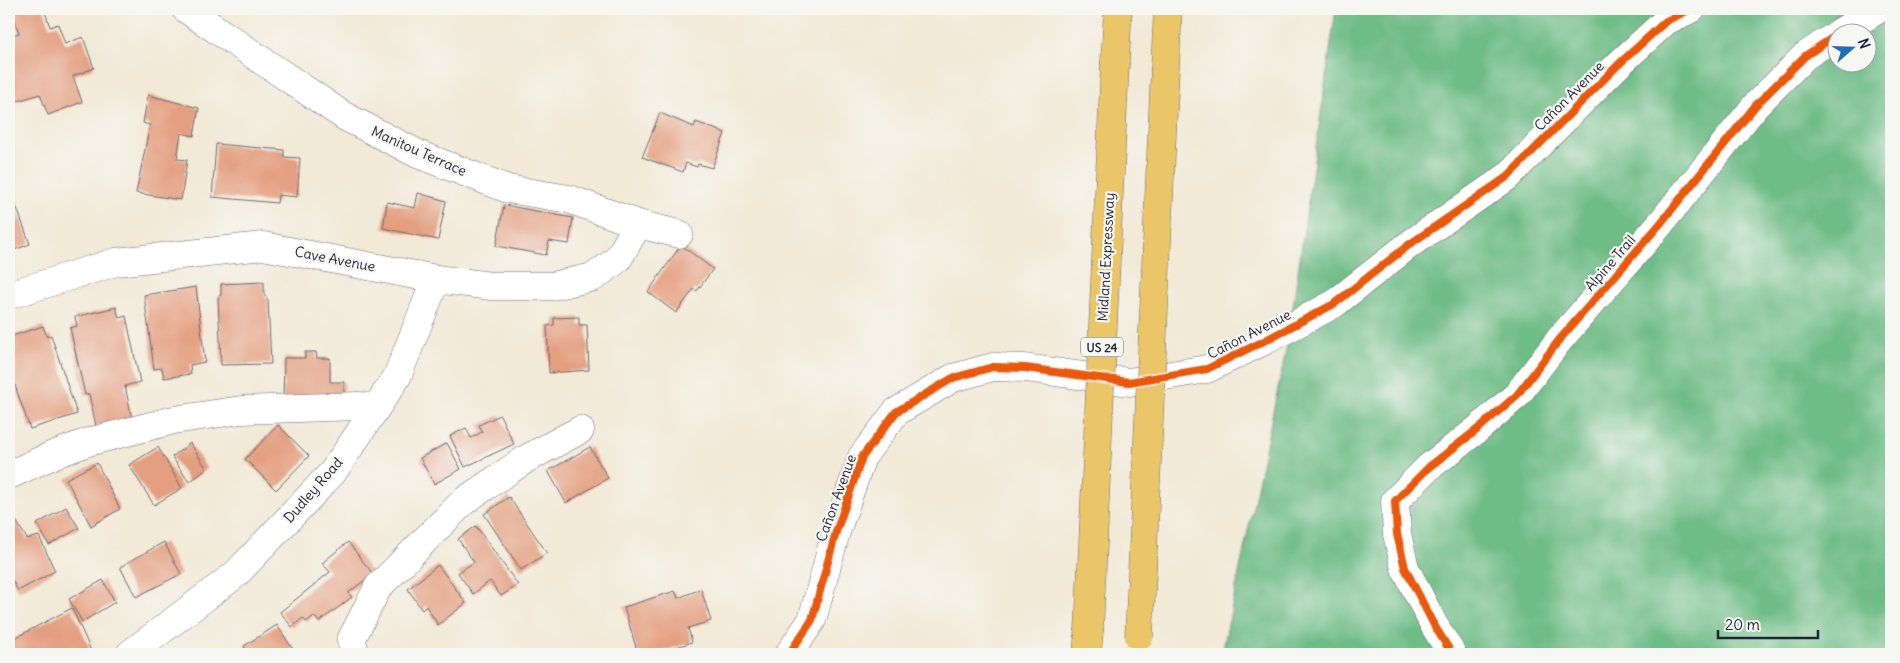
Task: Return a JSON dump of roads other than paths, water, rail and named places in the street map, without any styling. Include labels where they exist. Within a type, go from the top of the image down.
[{"type":"highway","name":"Midland Expressway","points":[[1088,643],[1118,9]]},
{"type":"highway","points":[[1138,646],[1168,9]]},
{"type":"street","name":"Manitou Terrace","points":[[186,9],[344,116],[420,155],[508,189],[569,199],[638,224],[679,234]]},
{"type":"street","name":"Cañon Avenue","points":[[789,654],[812,620],[836,532],[862,458],[896,412],[953,378],[993,367],[1025,368],[1129,382],[1207,369],[1264,341],[1334,304],[1410,244],[1507,177],[1618,64],[1666,20],[1691,9]]},
{"type":"street","name":"Alpine Trail","points":[[1857,22],[1879,9]]},
{"type":"street","name":"Alpine Trail","points":[[1452,654],[1434,625],[1405,568],[1397,534],[1395,501],[1429,467],[1478,429],[1517,395],[1560,339],[1660,224],[1756,105],[1805,56],[1828,40]]},
{"type":"street","name":"Cave Avenue","points":[[9,295],[116,262],[263,246],[436,279],[491,286],[552,286],[594,277],[618,259],[638,224]]},
{"type":"street","name":"Dudley Road","points":[[130,654],[236,574],[333,472],[397,377],[436,279]]},
{"type":"street","points":[[9,475],[88,442],[174,420],[240,410],[376,407]]},
{"type":"street","points":[[353,647],[378,586],[464,501],[526,459],[580,430]]}]
